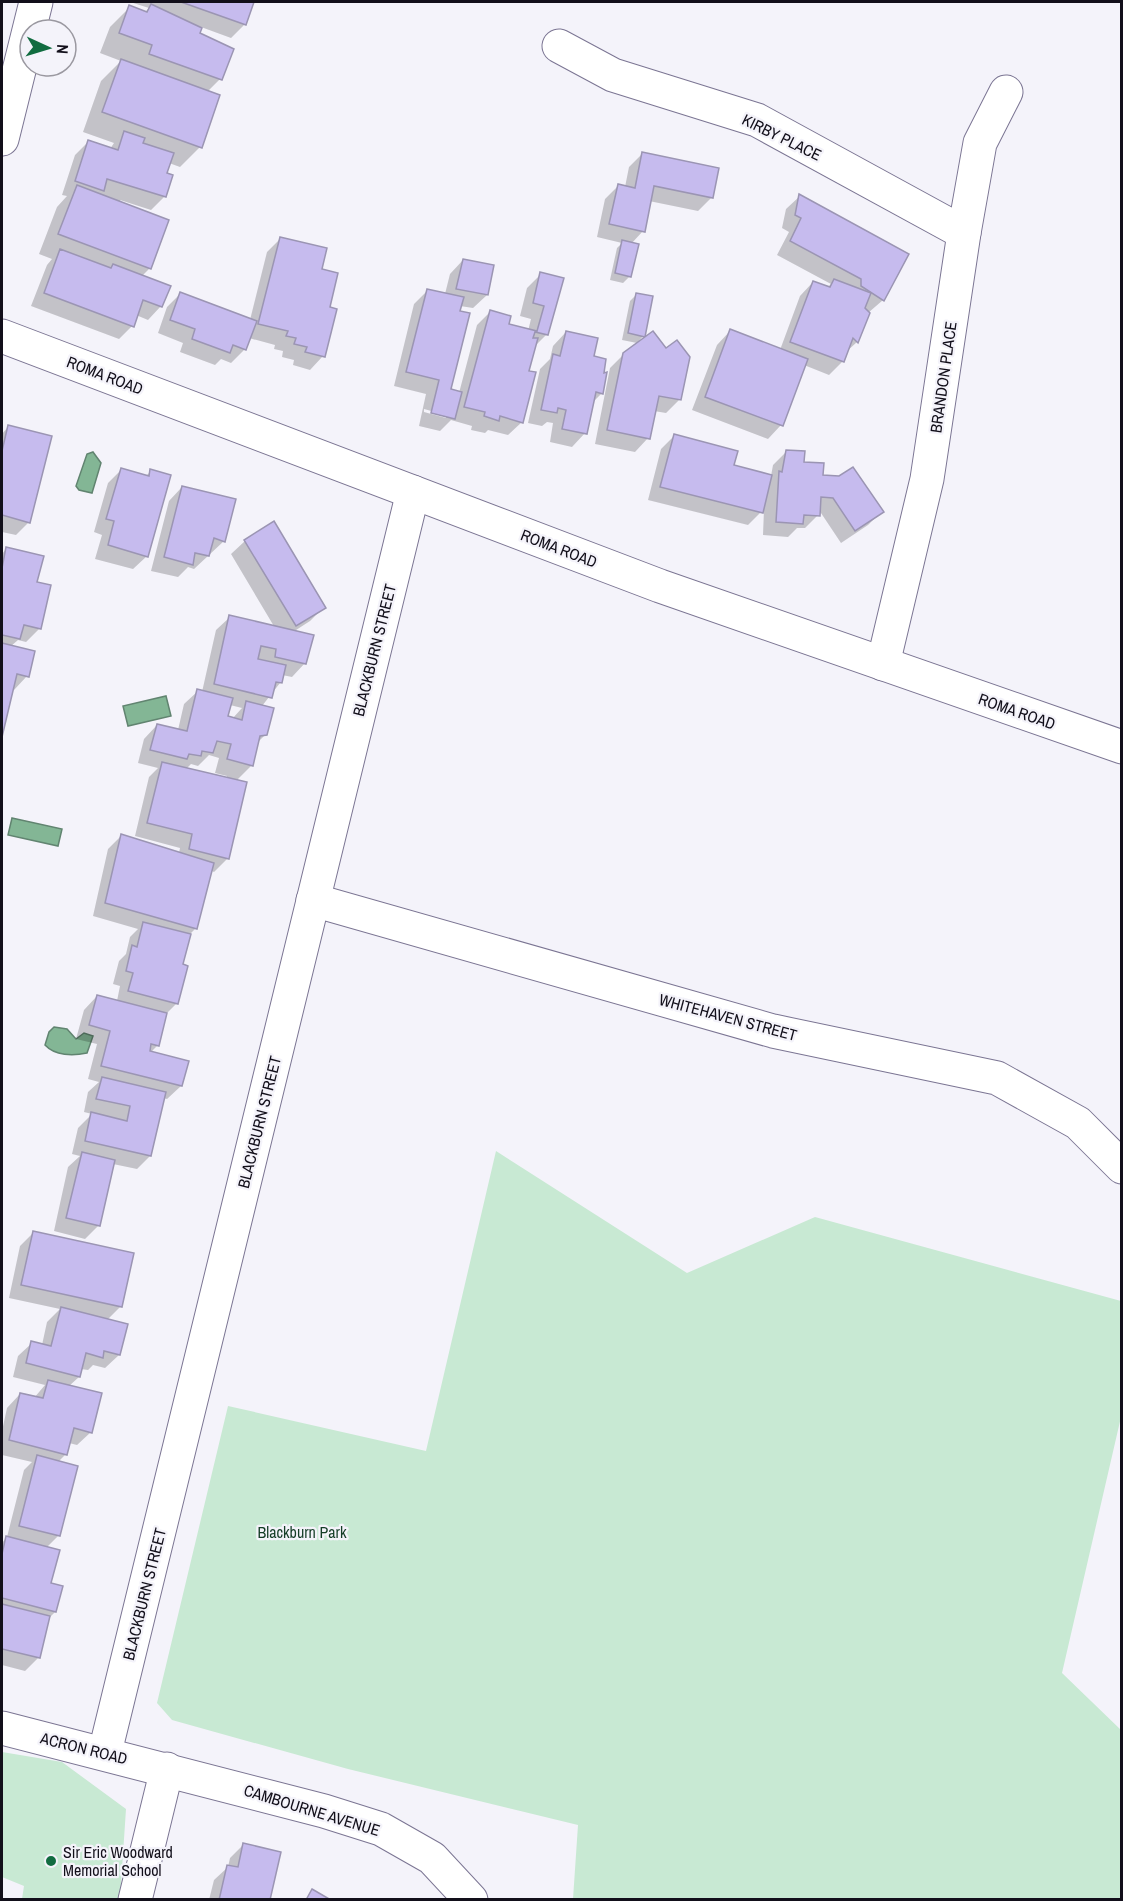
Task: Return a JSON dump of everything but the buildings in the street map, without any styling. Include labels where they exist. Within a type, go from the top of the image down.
[{"type":"street","points":[[2,139],[36,2]]},
{"type":"street","name":"KIRBY PLACE","points":[[559,46],[613,75],[757,120],[964,233]]},
{"type":"street","name":"BRANDON PLACE","points":[[884,664],[927,479],[980,143],[1006,92]]},
{"type":"street","name":"ROMA ROAD","points":[[2,336],[660,586],[1122,747]]},
{"type":"street","name":"BLACKBURN STREET","points":[[105,1752],[413,492]]},
{"type":"street","name":"WHITEHAVEN STREET","points":[[313,900],[773,1031],[997,1078],[1078,1123],[1122,1167]]},
{"type":"street","name":"ACRON ROAD","points":[[2,1728],[105,1752],[167,1770]]},
{"type":"street","points":[[135,1899],[167,1770]]},
{"type":"street","name":"CAMBOURNE AVENUE","points":[[167,1770],[324,1811],[381,1829],[432,1858],[471,1899]]},
{"type":"green space","name":"Blackburn Park","points":[[496,1151],[687,1273],[815,1217],[1121,1301],[1121,1417],[1062,1673],[1121,1730],[1121,1899],[573,1899],[578,1825],[348,1769],[172,1720],[157,1703],[228,1406],[426,1451]]},
{"type":"green space","name":"Sir Eric Woodward Memorial School","points":[[2,1752],[62,1762],[126,1809],[120,1899],[22,1899],[24,1886],[2,1877]]},
{"type":"shaded area","points":[[93,452],[101,463],[92,493],[79,490],[76,486],[87,454]]},
{"type":"shaded area","points":[[166,696],[171,716],[128,726],[123,706]]},
{"type":"shaded area","points":[[12,818],[62,829],[58,846],[8,835]]},
{"type":"shaded area","points":[[54,1027],[67,1029],[76,1039],[84,1033],[93,1036],[87,1053],[64,1054],[49,1049],[45,1045],[49,1032]]},
{"type":"place","name":"Sir Eric Woodward Memorial School","points":[[51,1861]]}]
